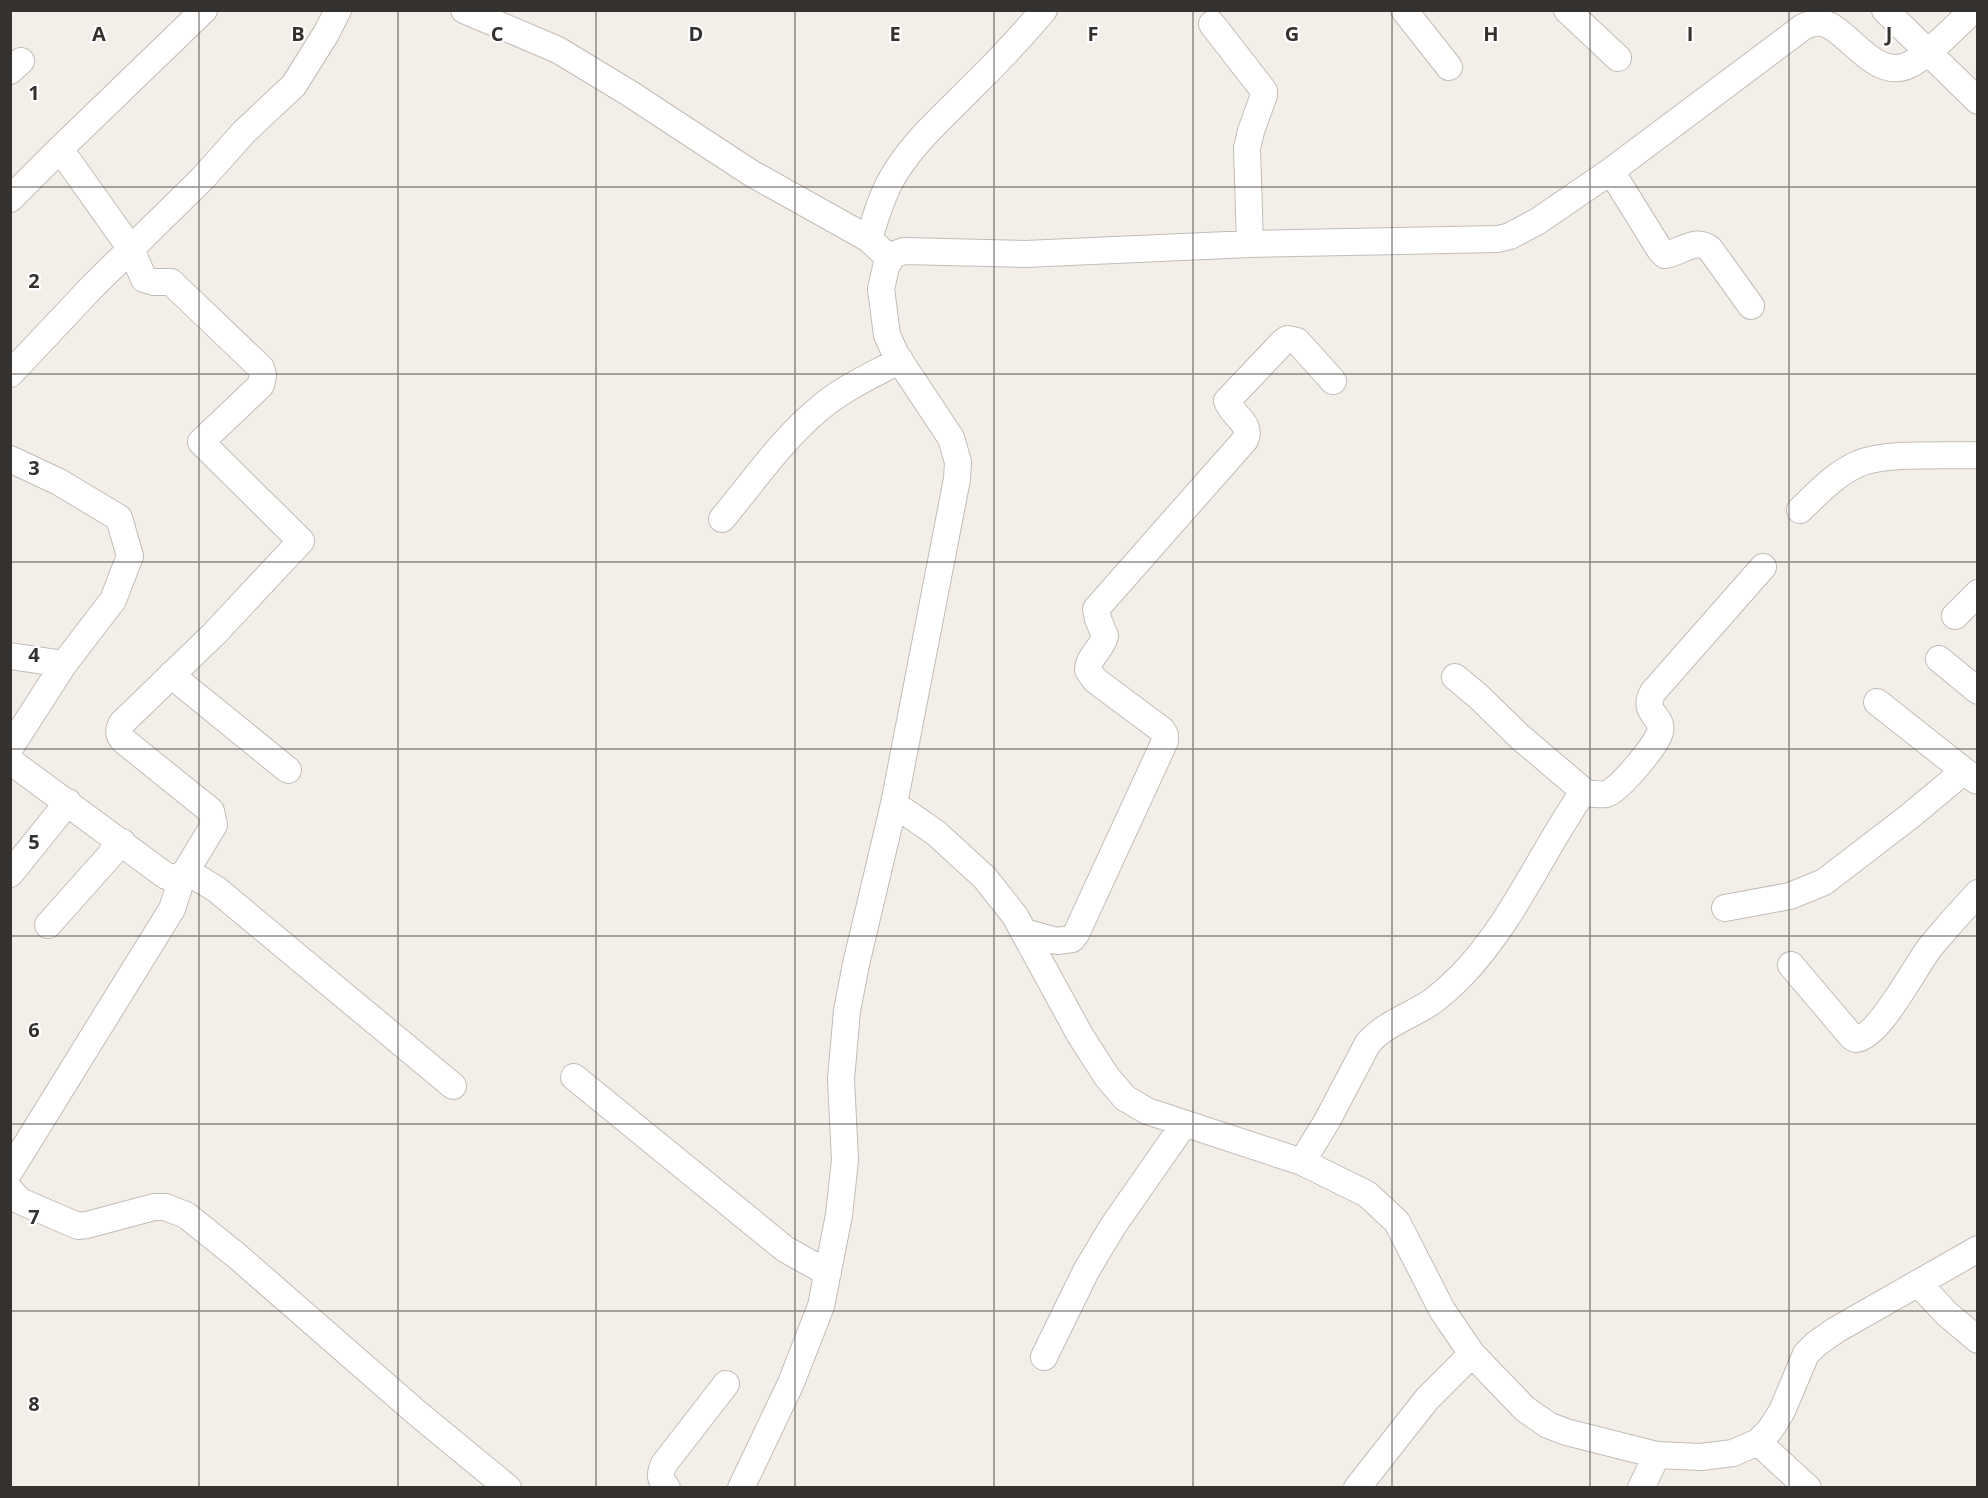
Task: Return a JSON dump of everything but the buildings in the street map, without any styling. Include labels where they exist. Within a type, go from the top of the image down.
[{"type":"street","points":[[10,199],[204,10]]},
{"type":"street","points":[[10,374],[203,178],[244,132],[294,85],[338,10]]},
{"type":"street","points":[[464,10],[558,50],[629,93],[751,173],[869,239],[890,259]]},
{"type":"street","points":[[869,239],[883,196],[892,177],[906,158],[934,123],[968,92],[1044,10]]},
{"type":"street","points":[[1404,10],[1449,67]]},
{"type":"street","points":[[1568,10],[1618,58]]},
{"type":"street","points":[[1885,10],[1977,101]]},
{"type":"street","points":[[741,1488],[791,1383],[821,1306],[839,1215],[845,1160],[841,1079],[847,1011],[894,804],[955,493],[958,462],[951,438],[900,360],[887,335],[882,289],[886,267],[890,259],[904,251],[1025,254],[1250,244],[1498,239],[1510,236],[1538,222],[1611,171],[1793,33],[1810,24],[1829,25],[1862,53],[1888,67],[1909,65],[1927,52],[1973,10]]},
{"type":"street","points":[[1212,24],[1264,91],[1247,148],[1250,244]]},
{"type":"street","points":[[10,1171],[172,909],[184,873],[211,831],[214,819],[212,811],[124,741],[119,733],[122,723],[214,634],[301,541],[201,442],[261,385],[263,375],[261,368],[171,282],[154,282],[144,279],[131,249],[60,149]]},
{"type":"street","points":[[1611,171],[1665,255],[1673,254],[1692,244],[1704,244],[1751,306]]},
{"type":"street","points":[[1024,932],[1057,941],[1072,939],[1076,934],[1165,741],[1162,730],[1095,681],[1088,670],[1089,661],[1105,640],[1096,609],[1245,440],[1248,435],[1246,427],[1228,406],[1227,401],[1282,343],[1287,339],[1296,341],[1333,381]]},
{"type":"street","points":[[722,519],[803,422],[847,389],[900,360]]},
{"type":"street","points":[[1800,510],[1835,477],[1858,463],[1887,458],[1977,455]]},
{"type":"street","points":[[10,459],[59,482],[119,518],[130,556],[113,600],[64,664],[10,747]]},
{"type":"street","points":[[1302,1162],[1327,1121],[1368,1043],[1378,1032],[1432,1001],[1459,978],[1473,963],[1518,900],[1579,798],[1587,793],[1606,794],[1618,788],[1650,749],[1660,731],[1659,722],[1649,710],[1653,692],[1763,567]]},
{"type":"street","points":[[1955,616],[1977,594]]},
{"type":"street","points":[[10,656],[64,664]]},
{"type":"street","points":[[1939,659],[1977,691]]},
{"type":"street","points":[[171,675],[288,770]]},
{"type":"street","points":[[1455,677],[1520,737],[1587,793]]},
{"type":"street","points":[[1725,908],[1790,896],[1824,882],[1910,816],[1971,776],[1877,702]]},
{"type":"street","points":[[10,761],[166,876],[172,878],[184,873],[216,889],[453,1086]]},
{"type":"street","points":[[10,874],[68,802]]},
{"type":"street","points":[[894,804],[936,833],[974,867],[1006,905],[1024,932],[1080,1035],[1117,1090],[1137,1106],[1184,1124],[1302,1162],[1367,1194],[1397,1222],[1442,1310],[1472,1354],[1525,1409],[1548,1425],[1657,1455],[1701,1457],[1733,1453],[1758,1442],[1776,1421],[1810,1349],[1836,1330],[1977,1249]]},
{"type":"street","points":[[48,925],[122,843]]},
{"type":"street","points":[[1791,966],[1852,1037],[1863,1038],[1902,993],[1930,947],[1977,893]]},
{"type":"street","points":[[574,1077],[785,1249],[828,1273]]},
{"type":"street","points":[[1044,1356],[1091,1262],[1140,1185],[1184,1124]]},
{"type":"street","points":[[10,1190],[20,1202],[78,1226],[154,1207],[165,1207],[186,1215],[508,1488]]},
{"type":"street","points":[[1918,1283],[1947,1314],[1977,1340]]},
{"type":"street","points":[[1357,1488],[1427,1399],[1472,1354]]},
{"type":"street","points":[[667,1488],[661,1479],[664,1464],[726,1384]]},
{"type":"street","points":[[1758,1442],[1808,1488]]},
{"type":"street","points":[[1641,1488],[1657,1455]]}]
